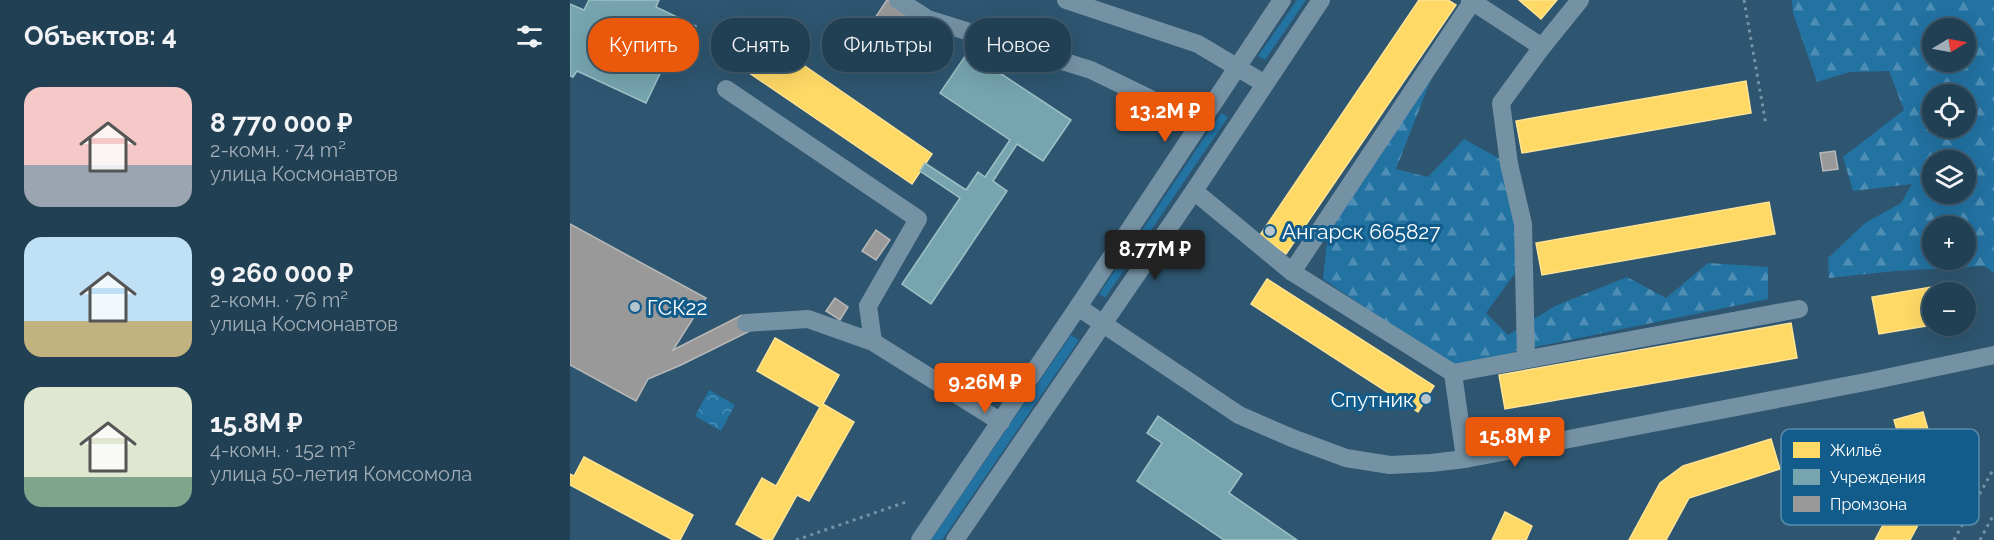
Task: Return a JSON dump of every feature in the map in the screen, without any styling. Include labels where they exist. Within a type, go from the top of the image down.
[{"type":"street","points":[[898,0],[928,19],[1091,70],[1149,98]]},
{"type":"street","points":[[1066,0],[1198,44],[1265,84]]},
{"type":"street","points":[[920,540],[1282,0]]},
{"type":"street","points":[[955,540],[1194,191],[1321,0]]},
{"type":"street","points":[[1526,358],[1524,224],[1509,164],[1501,103],[1580,0]]},
{"type":"street","points":[[1292,272],[1471,1],[1542,47]]},
{"type":"street","points":[[726,89],[918,219],[868,306],[873,342]]},
{"type":"street","points":[[1194,191],[1292,272],[1453,373],[1799,309]]},
{"type":"street","points":[[1078,307],[1239,415],[1346,458],[1390,465],[1465,459],[1994,355]]},
{"type":"street","points":[[746,323],[808,319],[873,342],[1001,422]]},
{"type":"street","points":[[1453,373],[1465,459]]},
{"type":"path","points":[[1744,0],[1766,125]]},
{"type":"path","points":[[1979,495],[1994,468]]},
{"type":"path","points":[[796,540],[909,501]]},
{"type":"path","points":[[1980,540],[1994,514]]},
{"type":"path","points":[[1954,540],[1962,525]]},
{"type":"green space","points":[[1297,0],[1306,0],[1265,60],[1258,56]]},
{"type":"green space","points":[[1792,0],[1994,0],[1994,273],[1984,266],[1976,266],[1976,216],[1922,216],[1922,269],[1829,278],[1828,258],[1865,223],[1901,203],[1912,184],[1853,191],[1843,157],[1904,110],[1889,71],[1850,72],[1817,82],[1793,13]]},
{"type":"green space","points":[[1433,74],[1396,169],[1428,177],[1464,139],[1509,164],[1524,261],[1486,313],[1508,335],[1555,306],[1627,277],[1666,298],[1708,263],[1768,267],[1768,299],[1516,351],[1471,379],[1323,279],[1330,215]]},
{"type":"green space","points":[[1221,113],[1228,117],[1105,298],[1099,294]]},
{"type":"green space","points":[[1071,335],[1079,340],[942,540],[931,540]]},
{"type":"green space","points":[[709,390],[735,405],[721,431],[695,416]]},
{"type":"building: Жильё","points":[[1419,0],[1448,0],[1456,5],[1286,254],[1260,235]]},
{"type":"building: Жильё","points":[[1519,0],[1557,0],[1541,19]]},
{"type":"building: Жильё","points":[[810,70],[932,154],[912,184],[748,72],[810,72]]},
{"type":"building: Жильё","points":[[1746,81],[1751,113],[1522,153],[1516,121]]},
{"type":"building: Жильё","points":[[1769,202],[1775,234],[1542,275],[1536,243]]},
{"type":"building: Жильё","points":[[1267,279],[1434,386],[1418,412],[1251,304]]},
{"type":"building: Жильё","points":[[1922,289],[1922,327],[1879,334],[1872,297]]},
{"type":"building: Жильё","points":[[1791,323],[1797,358],[1505,409],[1499,375]]},
{"type":"building: Жильё","points":[[775,338],[839,375],[823,404],[854,422],[809,501],[797,495],[772,540],[765,540],[736,524],[762,478],[776,486],[820,407],[757,371]]},
{"type":"building: Жильё","points":[[1923,412],[1928,429],[1897,429],[1894,420]]},
{"type":"building: Жильё","points":[[1771,439],[1780,469],[1689,498],[1666,540],[1629,540],[1660,483],[1683,466]]},
{"type":"building: Жильё","points":[[584,457],[693,515],[680,540],[673,540],[570,485],[570,474],[574,476]]},
{"type":"building: Жильё","points":[[1505,512],[1532,526],[1526,540],[1492,540]]},
{"type":"building: Жильё","points":[[1883,525],[1918,525],[1910,540],[1875,540]]},
{"type":"building: Учреждения","points":[[589,0],[659,0],[656,7],[679,18],[588,18],[588,72],[661,72],[646,103],[577,71],[573,77],[570,76],[570,4],[584,10]]},
{"type":"building: Учреждения","points":[[965,56],[965,72],[998,72],[1071,120],[1043,161],[1017,144],[993,181],[1007,191],[931,304],[902,284],[960,198],[920,171],[925,163],[966,190],[978,172],[985,177],[1010,140],[940,93]]},
{"type":"building: Учреждения","points":[[1158,416],[1242,474],[1229,493],[1297,540],[1224,540],[1137,481],[1162,443],[1147,433]]},
{"type":"building: Промзона","points":[[887,0],[913,15],[911,18],[875,18]]},
{"type":"building: Промзона","points":[[1835,151],[1838,169],[1823,171],[1820,153]]},
{"type":"building: Промзона","name":"ГСК22","points":[[570,224],[706,298],[673,350],[742,315],[750,331],[648,379],[636,401],[570,365]]},
{"type":"building: Промзона","points":[[876,230],[890,240],[876,260],[862,251]]},
{"type":"building: Промзона","points":[[835,298],[848,307],[840,320],[826,311]]},
{"type":"place","name":"Ангарск 665827","points":[[1270,231]]},
{"type":"place","name":"ГСК22","points":[[635,307]]},
{"type":"place","name":"Спутник","points":[[1426,399]]}]
